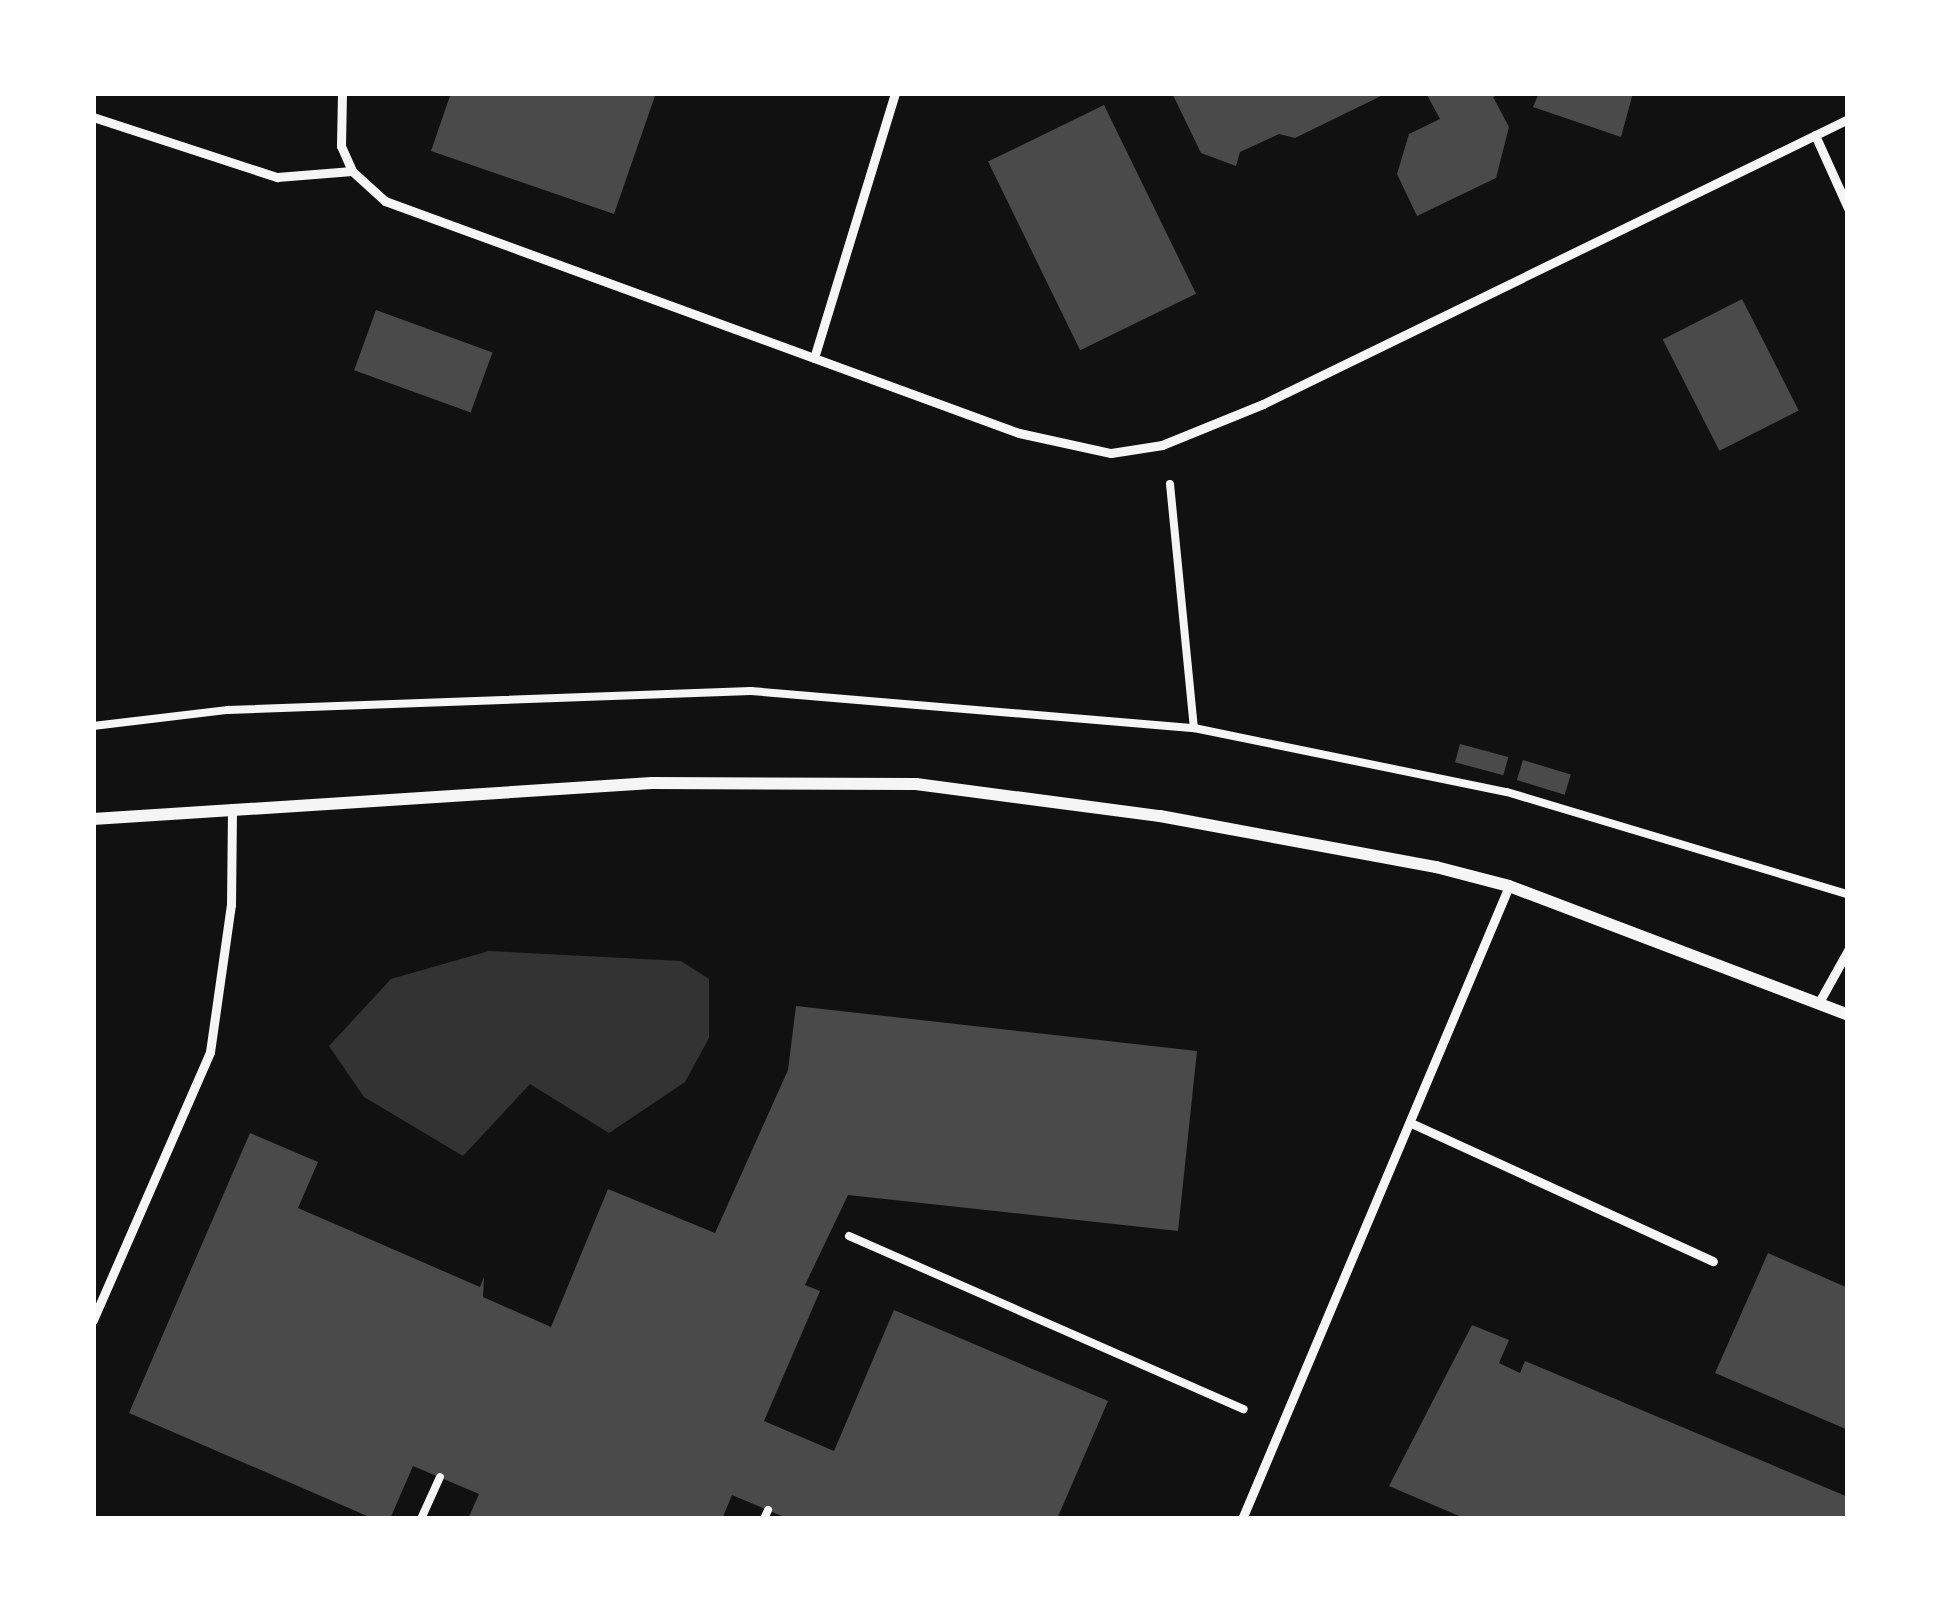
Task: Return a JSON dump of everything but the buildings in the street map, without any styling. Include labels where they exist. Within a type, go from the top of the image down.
[{"type":"street","points":[[93,819],[652,783],[916,784],[1160,816],[1509,886],[1848,1016]]},
{"type":"lane","points":[[342,93],[341,146],[352,171],[385,201],[1019,433],[1111,452],[1162,446],[1848,119]]},
{"type":"lane","points":[[814,358],[895,93]]},
{"type":"lane","points":[[93,116],[277,176],[352,171]]},
{"type":"lane","points":[[1815,136],[1848,208]]},
{"type":"lane","points":[[93,1320],[210,1052],[231,905],[232,808]]},
{"type":"lane","points":[[1242,1519],[1509,886]]},
{"type":"lane","points":[[1818,1004],[1848,950]]},
{"type":"lane","points":[[1411,1124],[1713,1261]]},
{"type":"path","points":[[1162,446],[1193,728]]},
{"type":"path","points":[[93,726],[228,710],[751,691],[1193,728],[1507,792],[1848,894]]},
{"type":"path","points":[[849,1236],[1283,1426]]},
{"type":"path","points":[[421,1519],[440,1477]]},
{"type":"shaded area","points":[[489,951],[681,961],[709,979],[709,1038],[685,1082],[609,1133],[530,1084],[463,1156],[364,1097],[329,1046],[391,979]]}]
